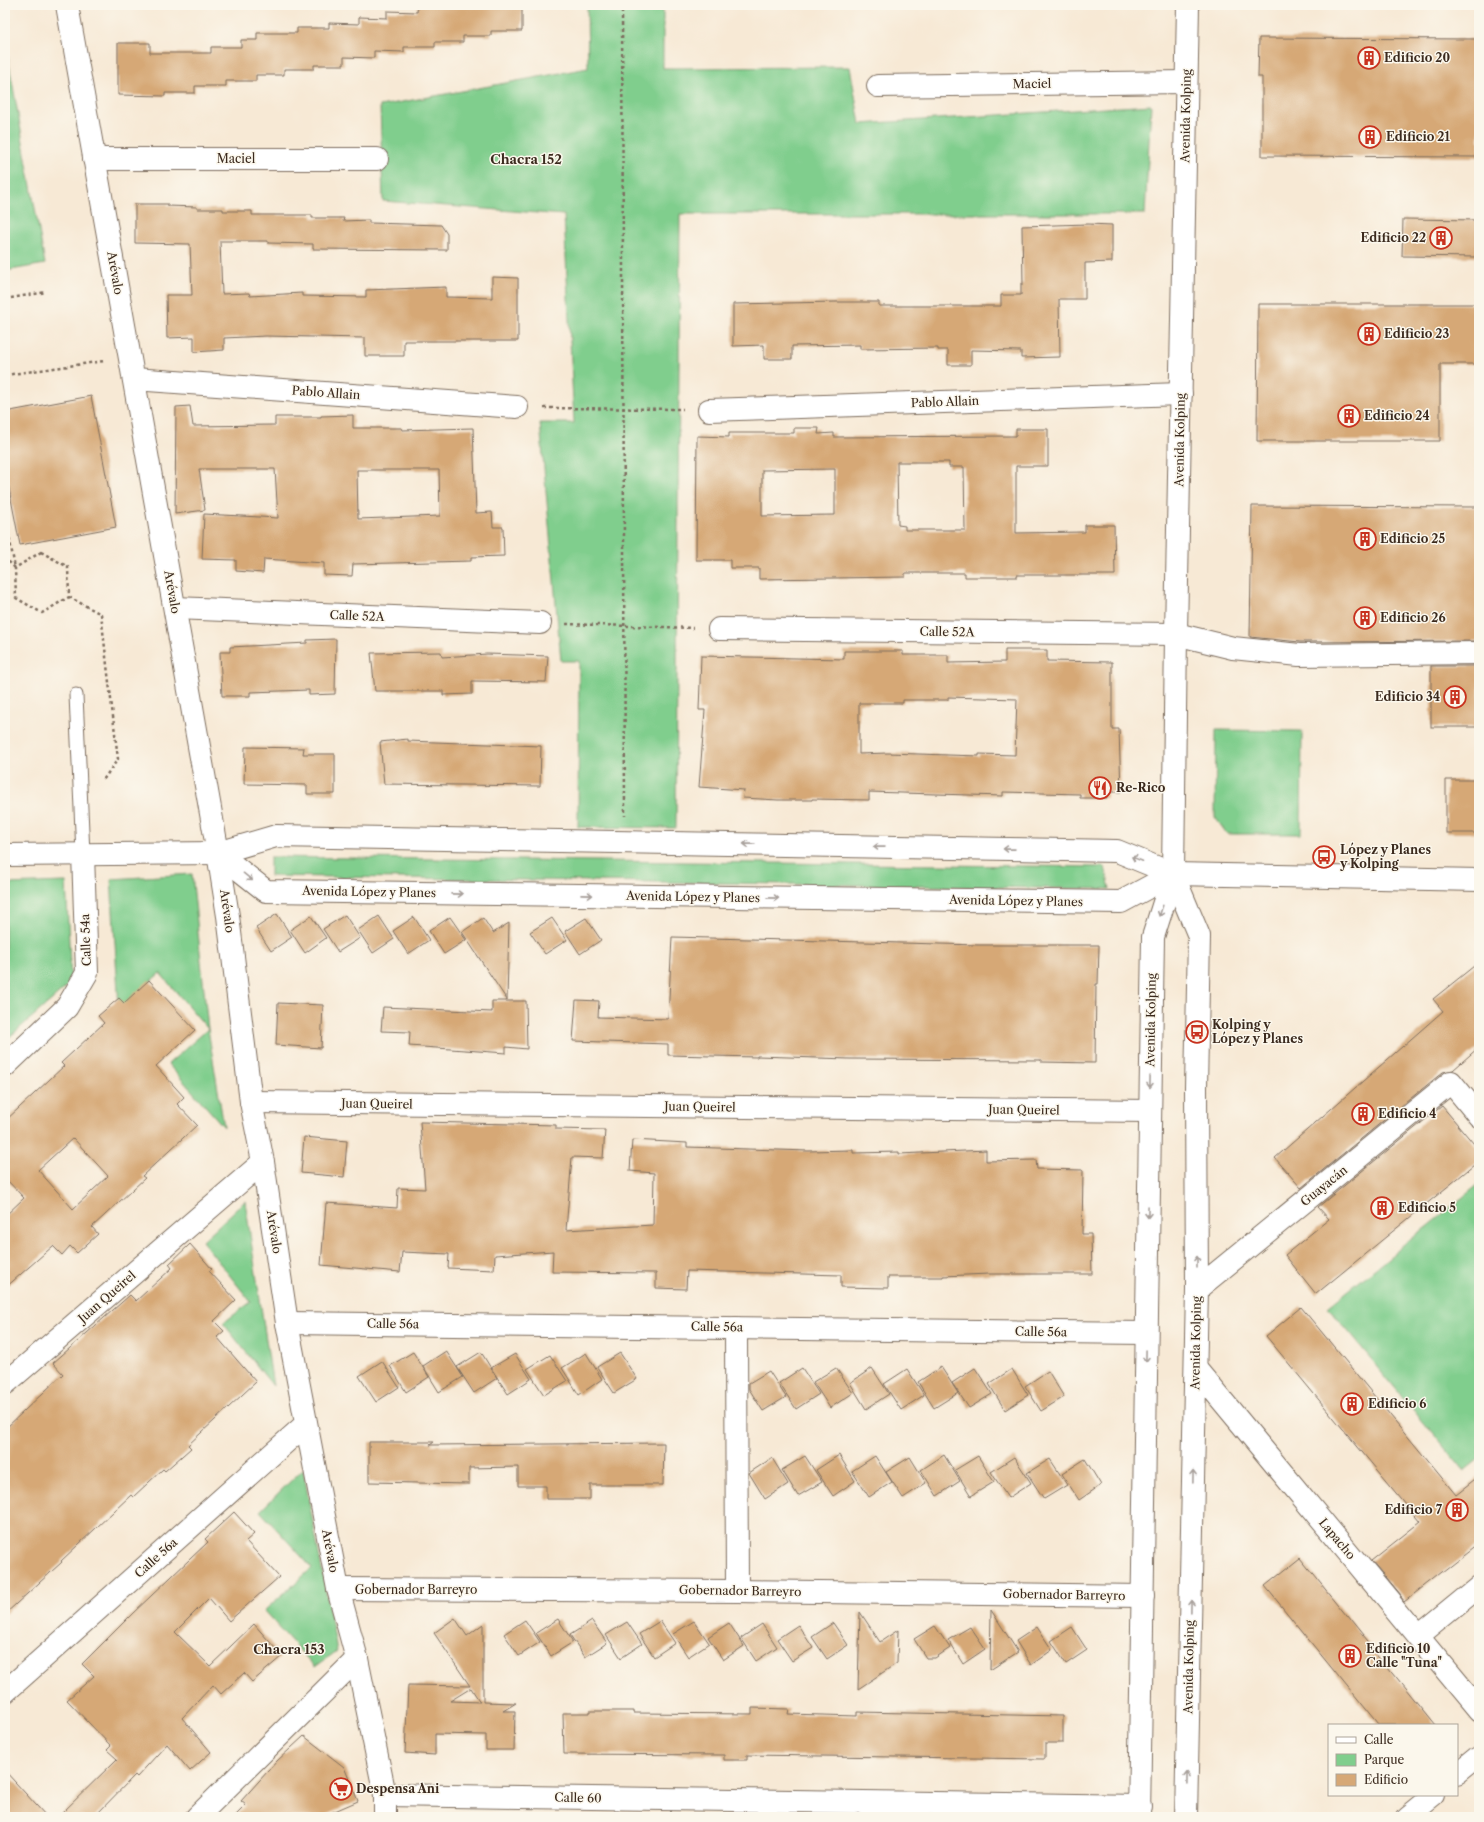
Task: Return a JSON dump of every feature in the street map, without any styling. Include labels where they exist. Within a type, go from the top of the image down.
[{"type":"street","name":"Arévalo","points":[[67,5],[218,853],[228,916],[251,1102],[263,1162],[287,1323],[338,1589],[357,1659],[385,1795],[385,1817]]},
{"type":"street","name":"Avenida Kolping","points":[[1140,1812],[1152,937],[1173,874],[1188,5]]},
{"type":"street","name":"Maciel","points":[[878,86],[1186,82]]},
{"type":"street","name":"Maciel","points":[[94,159],[378,159]]},
{"type":"street","name":"Pablo Allain","points":[[134,379],[517,407]]},
{"type":"street","name":"Pablo Allain","points":[[709,410],[1181,394]]},
{"type":"street","name":"Calle 52A","points":[[175,608],[540,623]]},
{"type":"street","name":"Calle 52A","points":[[719,629],[1176,634],[1233,648],[1299,655],[1479,653]]},
{"type":"street","name":"Avenida López y Planes","points":[[5,855],[218,853],[276,836],[1117,851],[1173,874],[1479,880]]},
{"type":"street","name":"Avenida López y Planes","points":[[218,853],[266,891],[1121,902],[1173,874]]},
{"type":"street","name":"Calle 54a","points":[[5,1066],[67,1007],[88,973],[83,854]]},
{"type":"street","name":"Avenida Kolping","points":[[1173,874],[1199,936],[1196,1088],[1196,1369],[1186,1817]]},
{"type":"street","name":"Guayacán","points":[[1197,1289],[1451,1082],[1479,1116]]},
{"type":"street","name":"Juan Queirel","points":[[251,1102],[1150,1111]]},
{"type":"street","name":"Juan Queirel","points":[[5,1384],[263,1162]]},
{"type":"street","name":"Calle 56a","points":[[287,1323],[1146,1333]]},
{"type":"street","points":[[736,1328],[737,1591]]},
{"type":"street","name":"Lapacho","points":[[1196,1369],[1479,1710]]},
{"type":"street","name":"Calle 56a","points":[[5,1692],[306,1424]]},
{"type":"street","points":[[1418,1636],[1479,1586]]},
{"type":"street","name":"Gobernador Barreyro","points":[[338,1589],[737,1591],[1143,1596]]},
{"type":"street","points":[[197,1817],[357,1659]]},
{"type":"street","points":[[1458,1774],[1479,1757]]},
{"type":"street","name":"Calle 60","points":[[385,1795],[771,1809],[1140,1812]]},
{"type":"street","points":[[1406,1817],[1431,1796]]},
{"type":"lane","points":[[76,695],[83,854]]},
{"type":"path","points":[[622,5],[625,842]]},
{"type":"path","points":[[5,299],[46,292]]},
{"type":"path","points":[[5,376],[130,357]]},
{"type":"path","points":[[517,407],[709,410]]},
{"type":"path","points":[[5,515],[15,568],[16,598],[42,613],[69,597]]},
{"type":"path","points":[[15,568],[41,552],[68,567],[69,597]]},
{"type":"path","points":[[5,558],[15,568]]},
{"type":"path","points":[[69,597],[101,614],[118,759],[81,814]]},
{"type":"path","points":[[540,623],[719,629]]},
{"type":"green space","points":[[587,5],[663,5],[663,68],[850,67],[860,124],[1151,105],[1145,214],[680,214],[676,828],[578,827],[579,661],[561,661],[540,423],[574,423],[564,215],[383,201],[380,106],[588,68]]},
{"type":"green space","points":[[5,42],[45,264],[5,271]]},
{"type":"green space","points":[[1216,730],[1302,731],[1301,834],[1227,834],[1215,817]]},
{"type":"green space","points":[[270,857],[1105,867],[1110,889],[270,876]]},
{"type":"green space","points":[[192,874],[208,1029],[160,973],[119,1008],[111,879]]},
{"type":"green space","points":[[66,882],[71,983],[5,1041],[5,884]]},
{"type":"green space","points":[[208,1029],[224,1127],[168,1064]]},
{"type":"green space","points":[[1479,1184],[1479,1459],[1464,1471],[1328,1307]]},
{"type":"green space","points":[[245,1201],[273,1386],[223,1323],[251,1302],[202,1241]]},
{"type":"green space","points":[[303,1469],[337,1651],[315,1667],[264,1611],[312,1568],[260,1511]]},
{"type":"building","points":[[418,5],[522,5],[522,31],[491,31],[491,36],[463,36],[463,42],[435,42],[435,47],[404,47],[404,52],[374,51],[374,58],[344,57],[344,65],[314,65],[314,69],[284,69],[284,75],[256,75],[256,81],[226,81],[226,86],[195,86],[195,93],[165,93],[165,96],[118,95],[118,43],[150,43],[150,53],[211,53],[211,47],[241,47],[241,40],[257,40],[257,33],[297,33],[297,28],[329,28],[329,23],[359,24],[359,17],[387,18],[387,11],[417,12]]},
{"type":"building","points":[[1259,38],[1479,39],[1479,157],[1262,156],[1262,77],[1258,77]]},
{"type":"building","points":[[135,204],[168,204],[168,206],[197,207],[197,209],[252,211],[252,215],[312,215],[312,218],[344,218],[343,221],[369,220],[369,223],[441,225],[447,234],[447,250],[313,249],[313,244],[268,243],[268,241],[220,241],[222,294],[249,293],[250,296],[302,293],[302,296],[366,297],[366,290],[446,287],[446,297],[492,298],[492,277],[518,278],[518,341],[404,341],[404,356],[365,356],[365,338],[266,336],[224,338],[224,350],[194,352],[194,337],[167,338],[166,295],[192,295],[190,244],[135,243]]},
{"type":"building","name":"Edificio 22","points":[[1403,219],[1479,220],[1479,257],[1402,256]]},
{"type":"building","points":[[1088,224],[1112,225],[1112,262],[1085,263],[1085,299],[1059,299],[1060,357],[1021,358],[1021,351],[971,350],[971,365],[948,365],[948,350],[938,350],[938,348],[860,349],[860,345],[792,346],[792,359],[764,359],[764,345],[733,346],[733,304],[879,302],[879,306],[1001,306],[1001,295],[1021,295],[1021,284],[1023,284],[1022,226]]},
{"type":"building","points":[[1258,304],[1479,304],[1479,364],[1440,364],[1440,441],[1257,441]]},
{"type":"building","points":[[91,396],[116,527],[20,545],[5,468],[5,412]]},
{"type":"building","points":[[190,406],[193,426],[275,425],[275,417],[353,415],[353,428],[402,428],[402,430],[473,428],[476,513],[492,512],[493,527],[503,527],[504,556],[471,557],[471,561],[353,564],[352,576],[324,575],[324,563],[264,559],[263,573],[236,571],[236,560],[202,559],[204,514],[278,518],[275,469],[199,469],[205,510],[175,514],[176,407]],"holes":[[[357,470],[439,470],[440,516],[358,519]]]},
{"type":"building","points":[[794,428],[819,428],[818,434],[834,433],[834,437],[1016,436],[1016,429],[1048,429],[1048,466],[1016,466],[1016,533],[1085,532],[1085,525],[1114,525],[1115,575],[1017,575],[1017,577],[965,577],[965,573],[905,573],[905,577],[759,579],[759,568],[730,568],[730,560],[696,560],[697,436],[729,437],[729,433],[794,433]],"holes":[[[897,462],[949,462],[949,467],[964,467],[965,530],[905,530],[905,526],[898,525]],[[835,469],[835,515],[762,516],[762,470]]]},
{"type":"building","points":[[1252,506],[1479,507],[1479,641],[1300,642],[1250,637]]},
{"type":"building","points":[[336,639],[335,694],[309,695],[309,690],[250,692],[250,696],[222,696],[220,652],[230,652],[230,647],[307,643],[307,640]]},
{"type":"building","points":[[1005,650],[1047,650],[1047,661],[1112,662],[1112,729],[1119,729],[1121,792],[1107,792],[1107,798],[1080,798],[1080,794],[1003,792],[1003,796],[869,792],[869,800],[778,800],[743,798],[744,790],[699,787],[705,710],[699,710],[701,656],[844,659],[844,651],[903,651],[903,655],[948,655],[948,663],[1005,662]],"holes":[[[948,697],[1017,699],[1015,755],[979,754],[979,756],[888,753],[859,754],[859,703],[903,703],[903,700],[948,700]]]},
{"type":"building","points":[[441,652],[442,657],[487,654],[548,656],[546,682],[472,681],[472,694],[443,695],[443,691],[375,691],[371,653]]},
{"type":"building","name":"Edificio 34","points":[[1431,666],[1479,666],[1479,727],[1431,727]]},
{"type":"building","points":[[408,739],[408,741],[541,746],[540,786],[384,784],[380,742]]},
{"type":"building","points":[[245,747],[304,748],[303,754],[335,754],[335,794],[307,794],[307,785],[244,784]]},
{"type":"building","points":[[1446,780],[1479,780],[1479,833],[1446,833]]},
{"type":"building","points":[[277,914],[292,937],[271,951],[256,928]]},
{"type":"building","points":[[345,915],[360,938],[338,952],[323,929]]},
{"type":"building","points":[[311,916],[326,938],[305,953],[290,930]]},
{"type":"building","points":[[379,916],[394,939],[373,953],[358,930]]},
{"type":"building","points":[[414,917],[429,940],[408,954],[393,931]]},
{"type":"building","points":[[450,917],[466,940],[444,954],[429,931]]},
{"type":"building","points":[[483,918],[493,933],[509,923],[507,1000],[462,932]]},
{"type":"building","points":[[552,918],[567,940],[545,954],[530,932]]},
{"type":"building","points":[[586,918],[601,940],[580,954],[565,931]]},
{"type":"building","points":[[672,937],[978,945],[1099,945],[1098,984],[1096,984],[1095,1063],[1041,1062],[1041,1060],[849,1059],[668,1055],[668,1044],[573,1041],[576,1000],[599,1001],[598,1017],[668,1019]]},
{"type":"building","name":"Edificio 4","points":[[1479,962],[1479,1047],[1453,1070],[1443,1072],[1301,1188],[1275,1158],[1443,1011],[1433,999]]},
{"type":"building","points":[[149,980],[195,1030],[156,1066],[184,1097],[177,1104],[197,1125],[142,1176],[145,1178],[92,1227],[98,1234],[77,1253],[70,1246],[62,1255],[53,1246],[5,1288],[5,1216],[24,1198],[5,1178],[5,1121],[64,1066],[61,1063],[104,1023],[98,1016],[119,998],[124,1003]],"holes":[[[73,1138],[108,1176],[73,1209],[38,1170]]]},
{"type":"building","points":[[492,1001],[526,1001],[527,1049],[506,1047],[506,1053],[409,1046],[410,1032],[381,1031],[383,1007],[492,1012]]},
{"type":"building","points":[[278,1003],[323,1005],[321,1048],[276,1045]]},
{"type":"building","name":"Edificio 5","points":[[1442,1106],[1479,1150],[1479,1161],[1316,1294],[1285,1255],[1329,1219],[1318,1207]]},
{"type":"building","points":[[420,1122],[556,1125],[556,1129],[605,1130],[603,1158],[572,1157],[566,1230],[653,1225],[654,1173],[630,1171],[632,1140],[687,1143],[687,1147],[808,1151],[853,1150],[853,1153],[899,1152],[899,1154],[986,1150],[986,1161],[1036,1160],[1037,1169],[1083,1170],[1082,1234],[1091,1234],[1092,1274],[989,1274],[943,1277],[888,1277],[888,1288],[841,1287],[841,1275],[687,1271],[686,1289],[656,1288],[656,1273],[552,1272],[553,1251],[495,1255],[494,1270],[448,1268],[449,1254],[402,1252],[400,1272],[321,1265],[326,1203],[397,1208],[398,1188],[425,1189]]},
{"type":"building","points":[[304,1137],[347,1141],[344,1177],[301,1173]]},
{"type":"building","points":[[190,1244],[212,1269],[209,1271],[236,1300],[214,1321],[224,1331],[217,1337],[256,1382],[188,1445],[191,1448],[165,1471],[163,1469],[133,1497],[131,1495],[61,1561],[62,1562],[5,1614],[5,1429],[63,1374],[53,1363],[130,1295],[136,1301],[172,1268],[169,1264]]},
{"type":"building","points":[[1301,1307],[1456,1495],[1479,1477],[1479,1544],[1405,1602],[1371,1561],[1420,1522],[1266,1336]]},
{"type":"building","points":[[446,1351],[463,1377],[439,1392],[423,1366]]},
{"type":"building","points":[[413,1352],[429,1377],[406,1392],[390,1366]]},
{"type":"building","points":[[481,1352],[497,1378],[474,1393],[457,1367]]},
{"type":"building","points":[[586,1353],[602,1379],[579,1395],[562,1368]]},
{"type":"building","points":[[620,1353],[637,1379],[614,1393],[597,1367]]},
{"type":"building","points":[[515,1354],[531,1379],[508,1394],[491,1368]]},
{"type":"building","points":[[550,1355],[567,1381],[544,1395],[527,1369]]},
{"type":"building","points":[[382,1361],[399,1387],[376,1402],[359,1376]]},
{"type":"building","points":[[941,1367],[958,1393],[934,1408],[918,1382]]},
{"type":"building","points":[[802,1368],[819,1394],[796,1409],[779,1383]]},
{"type":"building","points":[[836,1368],[853,1393],[830,1408],[813,1382]]},
{"type":"building","points":[[872,1368],[889,1394],[866,1409],[850,1383]]},
{"type":"building","points":[[975,1368],[992,1394],[969,1408],[952,1383]]},
{"type":"building","points":[[907,1369],[924,1395],[901,1410],[884,1384]]},
{"type":"building","points":[[1012,1369],[1028,1395],[1005,1410],[989,1384]]},
{"type":"building","points":[[769,1371],[786,1397],[763,1411],[749,1389],[749,1383]]},
{"type":"building","points":[[1048,1371],[1064,1397],[1041,1411],[1025,1386]]},
{"type":"building","points":[[369,1442],[434,1442],[430,1445],[664,1443],[663,1485],[590,1485],[590,1499],[546,1499],[546,1486],[518,1486],[518,1467],[469,1468],[469,1484],[369,1482]]},
{"type":"building","points":[[839,1455],[855,1481],[833,1496],[816,1470]]},
{"type":"building","points":[[944,1455],[960,1481],[937,1496],[921,1470]]},
{"type":"building","points":[[805,1456],[822,1482],[798,1496],[782,1470]]},
{"type":"building","points":[[875,1456],[892,1482],[869,1497],[852,1471]]},
{"type":"building","points":[[978,1456],[994,1482],[971,1496],[955,1470]]},
{"type":"building","points":[[910,1457],[926,1483],[903,1498],[886,1472]]},
{"type":"building","points":[[1014,1457],[1031,1483],[1008,1498],[991,1472]]},
{"type":"building","points":[[772,1458],[788,1484],[765,1499],[749,1473]]},
{"type":"building","points":[[1050,1459],[1067,1485],[1044,1499],[1027,1473]]},
{"type":"building","points":[[1085,1459],[1101,1485],[1079,1500],[1062,1474]]},
{"type":"building","points":[[234,1512],[254,1534],[246,1541],[279,1577],[229,1621],[209,1598],[175,1632],[210,1666],[254,1624],[282,1656],[252,1682],[244,1673],[221,1694],[213,1685],[182,1718],[211,1752],[190,1771],[167,1744],[137,1777],[135,1775],[94,1817],[58,1817],[117,1759],[107,1750],[111,1746],[67,1700],[94,1676],[82,1664],[208,1542],[205,1539]]},
{"type":"building","name":"Edificio 10 Calle \"Tuna\"","points":[[1300,1558],[1434,1724],[1377,1724],[1265,1586]]},
{"type":"building","points":[[991,1610],[1018,1652],[990,1670]]},
{"type":"building","points":[[860,1612],[880,1642],[898,1630],[897,1663],[858,1689]]},
{"type":"building","points":[[455,1618],[467,1636],[483,1624],[483,1702],[516,1703],[503,1711],[515,1711],[514,1750],[486,1750],[486,1735],[435,1734],[435,1755],[405,1753],[408,1685],[470,1686],[434,1633]],"holes":[[[471,1688],[480,1702],[450,1701]]]},
{"type":"building","points":[[558,1619],[573,1642],[551,1656],[536,1633]]},
{"type":"building","points":[[525,1620],[540,1642],[519,1656],[504,1634]]},
{"type":"building","points":[[592,1621],[607,1643],[585,1657],[570,1635]]},
{"type":"building","points":[[660,1621],[675,1643],[654,1657],[639,1634]]},
{"type":"building","points":[[694,1621],[709,1643],[688,1657],[673,1634]]},
{"type":"building","points":[[627,1622],[642,1644],[621,1658],[606,1635]]},
{"type":"building","points":[[729,1623],[744,1646],[723,1660],[708,1637]]},
{"type":"building","points":[[833,1623],[848,1645],[827,1659],[812,1637]]},
{"type":"building","points":[[762,1624],[777,1647],[756,1661],[741,1638]]},
{"type":"building","points":[[798,1625],[813,1648],[792,1661],[777,1639]]},
{"type":"building","points":[[935,1626],[950,1648],[935,1658],[926,1658],[914,1639]]},
{"type":"building","points":[[970,1627],[985,1649],[963,1664],[948,1640]]},
{"type":"building","points":[[1037,1627],[1052,1650],[1031,1665],[1016,1641]]},
{"type":"building","points":[[1072,1627],[1087,1650],[1066,1664],[1051,1641]]},
{"type":"building","points":[[752,1708],[789,1709],[788,1714],[857,1716],[857,1712],[1063,1716],[1063,1743],[1045,1743],[1045,1759],[747,1755],[747,1760],[724,1760],[724,1755],[564,1754],[563,1713],[590,1713],[590,1711],[634,1711],[634,1713],[752,1714]]},
{"type":"building","points":[[304,1736],[344,1767],[358,1801],[321,1817],[234,1817],[246,1805],[241,1801],[277,1761]]},
{"type":"building","points":[[5,1771],[47,1817],[5,1817]]},
{"type":"place","name":"Edificio 20","points":[[1369,58]]},
{"type":"place","name":"Edificio 21","points":[[1370,137]]},
{"type":"place","name":"Edificio 22","points":[[1441,238]]},
{"type":"place","name":"Edificio 23","points":[[1369,334]]},
{"type":"place","name":"Edificio 24","points":[[1349,416]]},
{"type":"place","name":"Edificio 25","points":[[1365,539]]},
{"type":"place","name":"Edificio 26","points":[[1365,618]]},
{"type":"place","name":"Edificio 34","points":[[1455,697]]},
{"type":"place","name":"Re-Rico","points":[[1100,788]]},
{"type":"place","name":"López y Planes y Kolping","points":[[1324,857]]},
{"type":"place","name":"Kolping y López y Planes","points":[[1197,1032]]},
{"type":"place","name":"Edificio 4","points":[[1363,1114]]},
{"type":"place","name":"Edificio 5","points":[[1382,1208]]},
{"type":"place","name":"Edificio 6","points":[[1352,1404]]},
{"type":"place","name":"Edificio 7","points":[[1457,1510]]},
{"type":"place","name":"Edificio 10 Calle \"Tuna\"","points":[[1350,1656]]},
{"type":"place","name":"Despensa Ani","points":[[341,1789]]},
{"type":"district","name":"Chacra 152","points":[[526,159]]},
{"type":"district","name":"Chacra 153","points":[[289,1649]]}]
